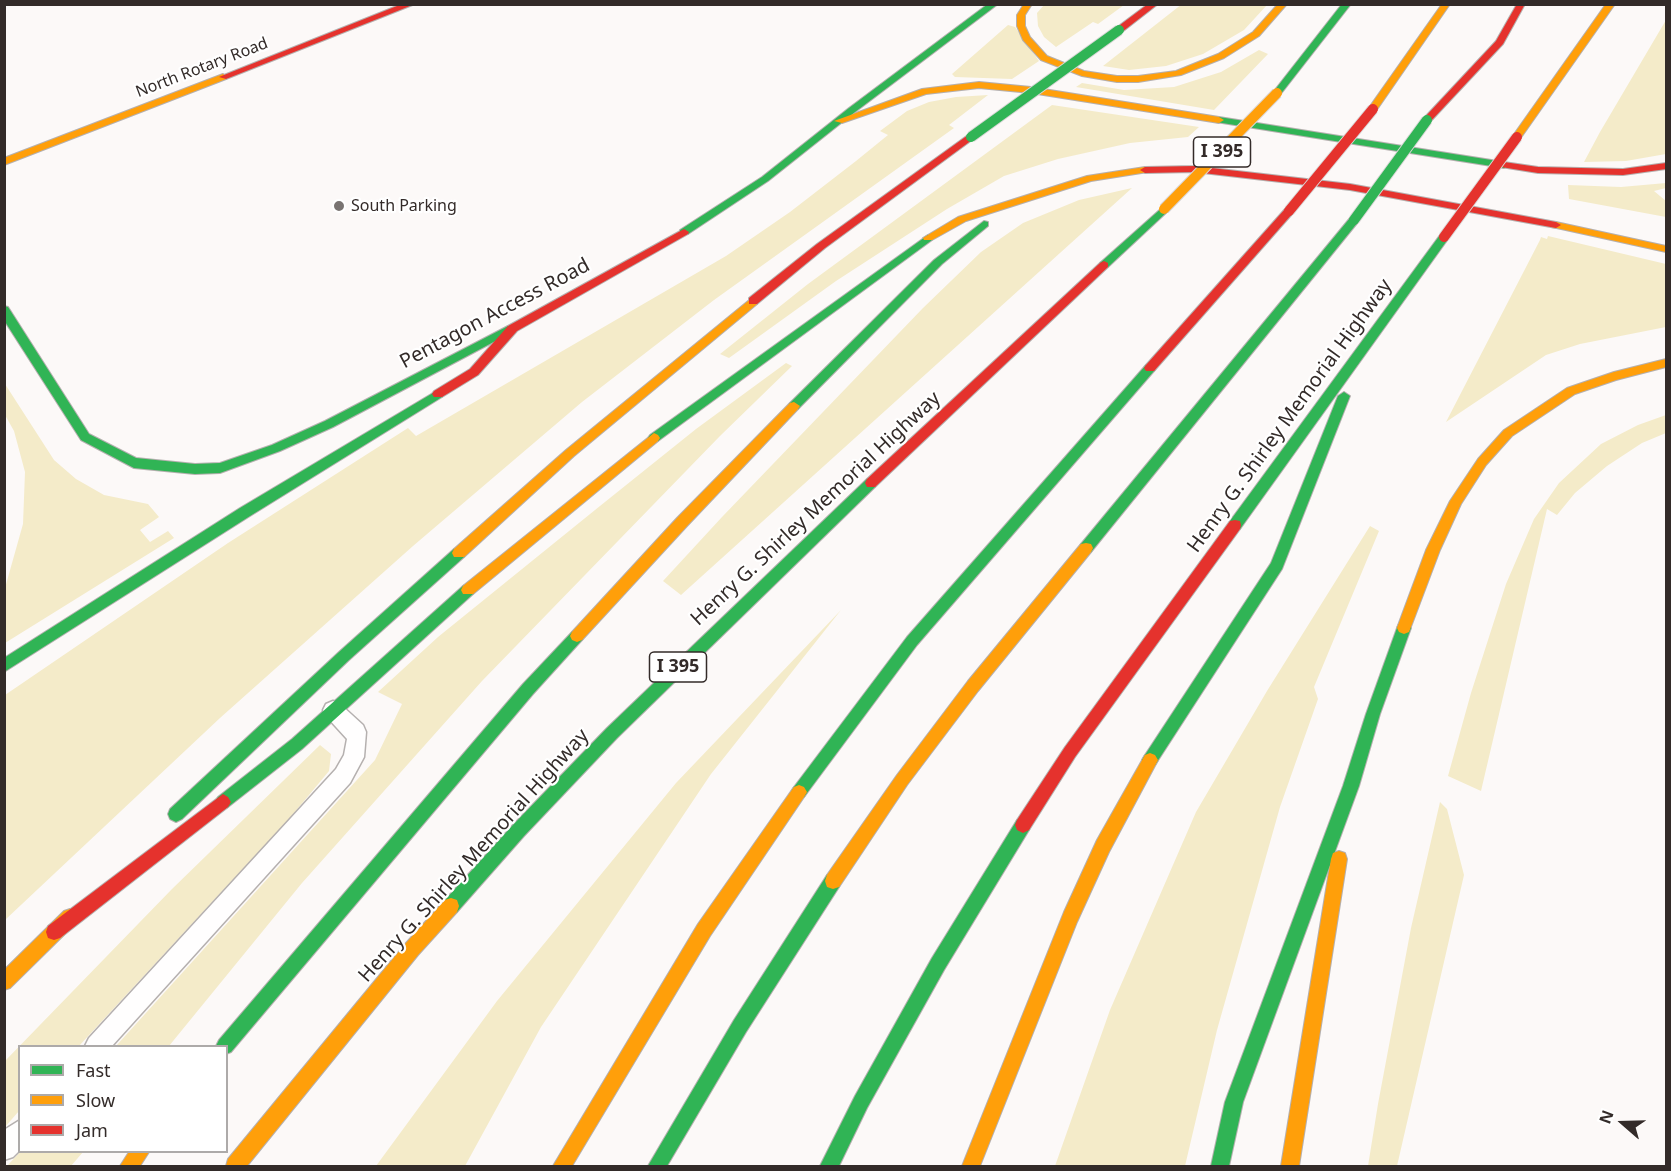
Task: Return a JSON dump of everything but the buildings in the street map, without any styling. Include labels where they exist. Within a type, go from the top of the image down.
[{"type":"main road","name":"North Rotary Road","points":[[4,162],[411,4]]},
{"type":"main road","name":"Pentagon Access Road","points":[[4,310],[9,322],[85,437],[134,463],[195,469],[220,468],[276,448],[513,329],[667,243],[735,201],[994,4]]},
{"type":"main road","points":[[1028,4],[1021,15],[1021,26],[1030,43],[1044,58],[1082,73],[1118,79],[1138,79],[1178,73],[1221,56],[1256,34],[1283,4]]},
{"type":"main road","points":[[163,827],[344,656],[636,396],[821,246],[1154,4]]},
{"type":"main road","name":"Henry G. Shirley Memorial Highway","points":[[235,1167],[412,949],[518,831],[612,733],[837,515],[1164,208],[1277,93],[1347,4]]},
{"type":"main road","points":[[562,1167],[621,1065],[704,930],[779,819],[852,719],[912,641],[984,556],[1289,211],[1373,109],[1446,4]]},
{"type":"main road","points":[[1427,120],[1500,42],[1521,4]]},
{"type":"main road","name":"Henry G. Shirley Memorial Highway","points":[[829,1167],[861,1102],[938,964],[1005,852],[1064,762],[1611,4]]},
{"type":"main road","points":[[1373,109],[1407,36]]},
{"type":"main road","points":[[657,1167],[740,1026],[824,894],[902,780],[988,667],[1354,220],[1427,120],[1461,63]]},
{"type":"main road","points":[[839,121],[926,91],[979,85],[1031,90],[1538,170],[1614,172],[1666,166]]},
{"type":"main road","points":[[54,932],[297,744],[420,631],[546,523],[635,452],[772,349],[941,230],[985,210],[1064,184],[1117,173],[1194,169],[1350,187],[1617,237],[1666,249]]},
{"type":"main road","points":[[227,1045],[477,747],[682,522],[868,328],[930,270],[987,222],[1035,195]]},
{"type":"main road","points":[[1617,237],[1666,242]]},
{"type":"main road","points":[[4,666],[245,512],[474,372],[513,329]]},
{"type":"main road","points":[[971,1167],[1065,929],[1103,846],[1144,767],[1277,565],[1361,352]]},
{"type":"main road","points":[[1220,1167],[1234,1102],[1351,786],[1373,714],[1433,550],[1456,501],[1482,462],[1509,433],[1571,391],[1663,365]]},
{"type":"main road","points":[[1290,1167],[1351,786]]},
{"type":"main road","points":[[4,982],[146,843]]},
{"type":"main road","points":[[129,1167],[139,1153]]},
{"type":"lane","points":[[99,1045],[343,776],[354,757],[356,732],[333,710]]},
{"type":"lane","points":[[4,1148],[18,1134]]},
{"type":"shaded area","points":[[1182,4],[1267,5],[1244,30],[1203,54],[1166,66],[1129,70],[1103,66]]},
{"type":"shaded area","points":[[1044,5],[1124,5],[1098,24],[1093,22],[1056,47],[1044,37],[1038,26],[1037,13]]},
{"type":"shaded area","points":[[1666,20],[1666,154],[1626,161],[1584,162],[1600,132]]},
{"type":"shaded area","points":[[1008,25],[1015,27],[1039,61],[1012,79],[955,77],[952,74]]},
{"type":"shaded area","points":[[1259,50],[1268,54],[1214,110],[1076,87],[1082,83],[1124,90],[1174,87],[1221,72]]},
{"type":"shaded area","points":[[988,95],[949,125],[954,128],[714,300],[582,402],[413,546],[220,718],[5,920],[5,695],[228,543],[408,428],[416,436],[726,256],[790,212],[856,161],[888,135],[880,131],[907,111],[929,102]]},
{"type":"shaded area","points":[[1052,105],[1199,127],[1188,137],[1130,143],[1058,159],[1004,176],[947,209],[836,281],[729,358],[720,354],[808,284]]},
{"type":"shaded area","points":[[1666,183],[1666,188],[1654,191],[1666,201],[1666,217],[1569,199],[1568,185],[1621,187]]},
{"type":"shaded area","points":[[1132,188],[681,595],[663,581],[923,308],[981,252],[1023,223],[1079,200]]},
{"type":"shaded area","points":[[1548,236],[1666,264],[1666,327],[1580,344],[1546,355],[1446,422],[1541,237],[1547,239]]},
{"type":"shaded area","points":[[786,363],[792,366],[720,436],[482,681],[302,883],[170,1045],[117,1045],[375,760],[402,704],[378,692],[438,637],[696,429]]},
{"type":"shaded area","points":[[5,384],[54,460],[76,479],[104,495],[148,504],[159,517],[140,530],[150,542],[168,531],[174,538],[5,643],[5,588],[23,524],[25,472],[14,431],[5,415]]},
{"type":"shaded area","points":[[1666,415],[1666,433],[1642,443],[1607,466],[1575,493],[1557,515],[1547,509],[1481,791],[1448,776],[1471,693],[1506,584],[1534,519],[1559,483],[1601,444],[1638,425]]},
{"type":"shaded area","points":[[1370,526],[1379,531],[1314,687],[1318,699],[1280,807],[1217,1030],[1185,1166],[1055,1166],[1110,1010],[1196,812],[1267,691]]},
{"type":"shaded area","points":[[841,610],[711,774],[541,1027],[465,1166],[376,1166],[497,1001],[676,783]]},
{"type":"shaded area","points":[[320,745],[331,754],[329,771],[289,819],[80,1045],[21,1045],[172,889]]},
{"type":"shaded area","points":[[1440,802],[1447,809],[1464,875],[1397,1166],[1368,1166],[1411,928]]},
{"type":"shaded area","points":[[18,1048],[18,1112],[5,1127],[5,1061]]},
{"type":"shaded area","points":[[19,1153],[82,1153],[71,1166],[7,1166]]},
{"type":"traffic: fast","points":[[684,232],[765,179],[852,110],[994,4]]},
{"type":"traffic: fast","points":[[1277,93],[1347,4]]},
{"type":"traffic: fast","points":[[971,137],[1119,30]]},
{"type":"traffic: fast","points":[[1219,120],[1504,165]]},
{"type":"traffic: fast","points":[[1354,220],[1427,120]]},
{"type":"traffic: fast","points":[[1104,265],[1164,209]]},
{"type":"traffic: fast","points":[[1086,548],[1354,220]]},
{"type":"traffic: fast","points":[[794,406],[938,262],[984,224]]},
{"type":"traffic: fast","points":[[1235,525],[1444,237]]},
{"type":"traffic: fast","points":[[654,438],[928,238]]},
{"type":"traffic: fast","points":[[4,310],[85,437],[134,463],[195,469],[220,468],[276,448],[329,424],[512,329]]},
{"type":"traffic: fast","points":[[799,792],[912,641],[1150,368]]},
{"type":"traffic: fast","points":[[4,666],[245,512],[438,394]]},
{"type":"traffic: fast","points":[[1150,760],[1277,565],[1344,396]]},
{"type":"traffic: fast","points":[[451,906],[518,831],[612,733],[871,483]]},
{"type":"traffic: fast","points":[[176,814],[344,656],[459,553]]},
{"type":"traffic: fast","points":[[223,802],[297,744],[468,590]]},
{"type":"traffic: fast","points":[[1220,1166],[1234,1102],[1351,786],[1373,714],[1404,628]]},
{"type":"traffic: fast","points":[[226,1045],[528,689],[577,636]]},
{"type":"traffic: fast","points":[[829,1166],[861,1102],[938,964],[1023,825]]},
{"type":"traffic: fast","points":[[657,1166],[740,1026],[833,881]]},
{"type":"traffic: slow","points":[[1028,4],[1021,15],[1021,26],[1026,38],[1044,58],[1082,73],[1117,79],[1138,79],[1178,73],[1221,56],[1256,34],[1283,4]]},
{"type":"traffic: slow","points":[[1373,109],[1446,4]]},
{"type":"traffic: slow","points":[[1517,137],[1611,4]]},
{"type":"traffic: slow","points":[[4,162],[223,77]]},
{"type":"traffic: slow","points":[[839,121],[925,91],[979,85],[1031,90],[1219,120]]},
{"type":"traffic: slow","points":[[1164,209],[1277,93]]},
{"type":"traffic: slow","points":[[928,238],[962,219],[1090,178],[1145,170]]},
{"type":"traffic: slow","points":[[1556,225],[1666,249]]},
{"type":"traffic: slow","points":[[459,553],[570,453],[753,301]]},
{"type":"traffic: slow","points":[[1404,628],[1433,550],[1456,501],[1482,462],[1508,433],[1571,391],[1614,376],[1666,363]]},
{"type":"traffic: slow","points":[[577,636],[682,522],[794,406]]},
{"type":"traffic: slow","points":[[468,590],[654,438]]},
{"type":"traffic: slow","points":[[833,881],[902,780],[973,686],[1086,548]]},
{"type":"traffic: slow","points":[[971,1166],[1070,918],[1103,846],[1150,760]]},
{"type":"traffic: slow","points":[[562,1166],[704,930],[799,792]]},
{"type":"traffic: slow","points":[[1290,1166],[1339,859]]},
{"type":"traffic: slow","points":[[235,1166],[412,949],[451,906]]},
{"type":"traffic: slow","points":[[4,982],[70,917]]},
{"type":"traffic: slow","points":[[129,1166],[139,1153]]},
{"type":"traffic: jam","points":[[223,77],[411,4]]},
{"type":"traffic: jam","points":[[1119,30],[1154,4]]},
{"type":"traffic: jam","points":[[1427,120],[1500,42],[1521,4]]},
{"type":"traffic: jam","points":[[1289,211],[1373,109]]},
{"type":"traffic: jam","points":[[753,301],[821,246],[971,137]]},
{"type":"traffic: jam","points":[[1444,237],[1517,137]]},
{"type":"traffic: jam","points":[[1504,165],[1538,170],[1623,172],[1666,166]]},
{"type":"traffic: jam","points":[[1145,170],[1194,169],[1350,187],[1556,225]]},
{"type":"traffic: jam","points":[[1150,368],[1289,211]]},
{"type":"traffic: jam","points":[[512,329],[684,232]]},
{"type":"traffic: jam","points":[[871,483],[1104,265]]},
{"type":"traffic: jam","points":[[438,394],[474,372],[513,329]]},
{"type":"traffic: jam","points":[[1023,825],[1070,752],[1235,525]]},
{"type":"traffic: jam","points":[[54,932],[223,802]]},
{"type":"place","name":"South Parking","points":[[339,206]]}]
